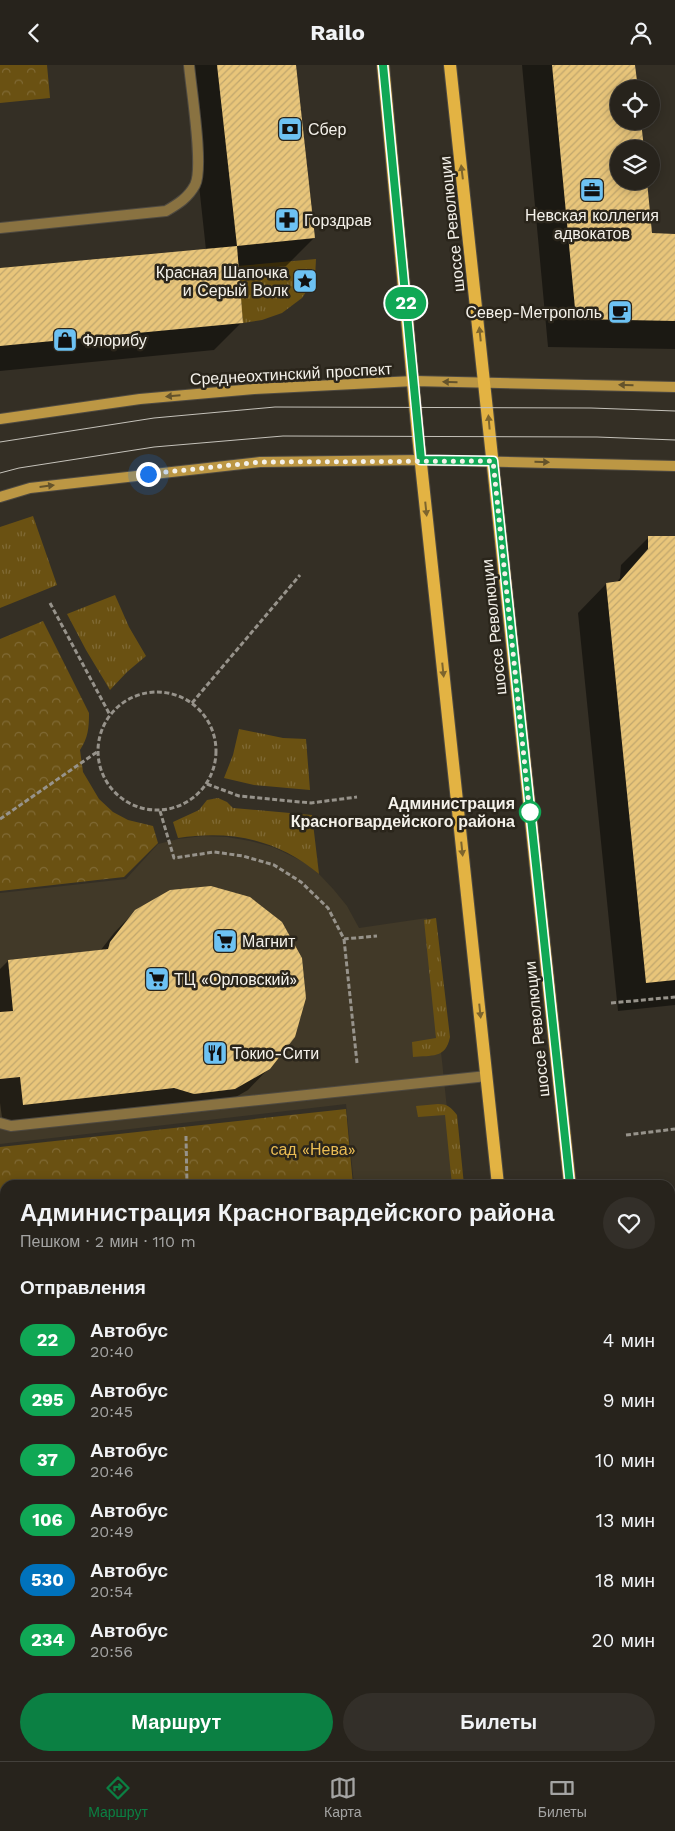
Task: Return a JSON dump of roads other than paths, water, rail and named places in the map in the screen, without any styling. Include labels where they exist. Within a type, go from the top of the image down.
[{"type":"main road","points":[[383,65],[421,460],[497,1180]]},
{"type":"main road","name":"шоссе Революции","points":[[450,65],[569,1180]]},
{"type":"main road","name":"Среднеохтинский проспект","points":[[0,419],[140,399],[254,389],[414,381],[675,387]]},
{"type":"main road","points":[[0,497],[30,488],[260,462],[421,460],[675,465]]},
{"type":"lane","points":[[0,228],[166,211],[184,201],[196,184],[199,161],[189,65]]},
{"type":"lane","points":[[0,1123],[11,1126],[487,1076]]},
{"type":"tram line","points":[[0,442],[154,418],[275,407],[591,408],[675,411]]},
{"type":"tram line","points":[[0,473],[19,468],[154,447],[283,436],[597,437],[675,440]]},
{"type":"place","name":"Сбер","points":[[290,129]]},
{"type":"place","name":"Невская коллегия адвокатов","points":[[592,190]]},
{"type":"place","name":"Горздрав","points":[[287,220]]},
{"type":"place","name":"Красная Шапочка и Серый Волк","points":[[305,281]]},
{"type":"place","name":"Север-Метрополь","points":[[620,312]]},
{"type":"place","name":"Флорибу","points":[[65,340]]},
{"type":"place","name":"Администрация Красногвардейского района","points":[[530,812]]},
{"type":"place","name":"Магнит","points":[[225,941]]},
{"type":"place","name":"ТЦ «Орловский»","points":[[157,979]]},
{"type":"place","name":"Токио-Сити","points":[[215,1053]]},
{"type":"park label","name":"сад «Нева»","points":[[313,1149]]}]
